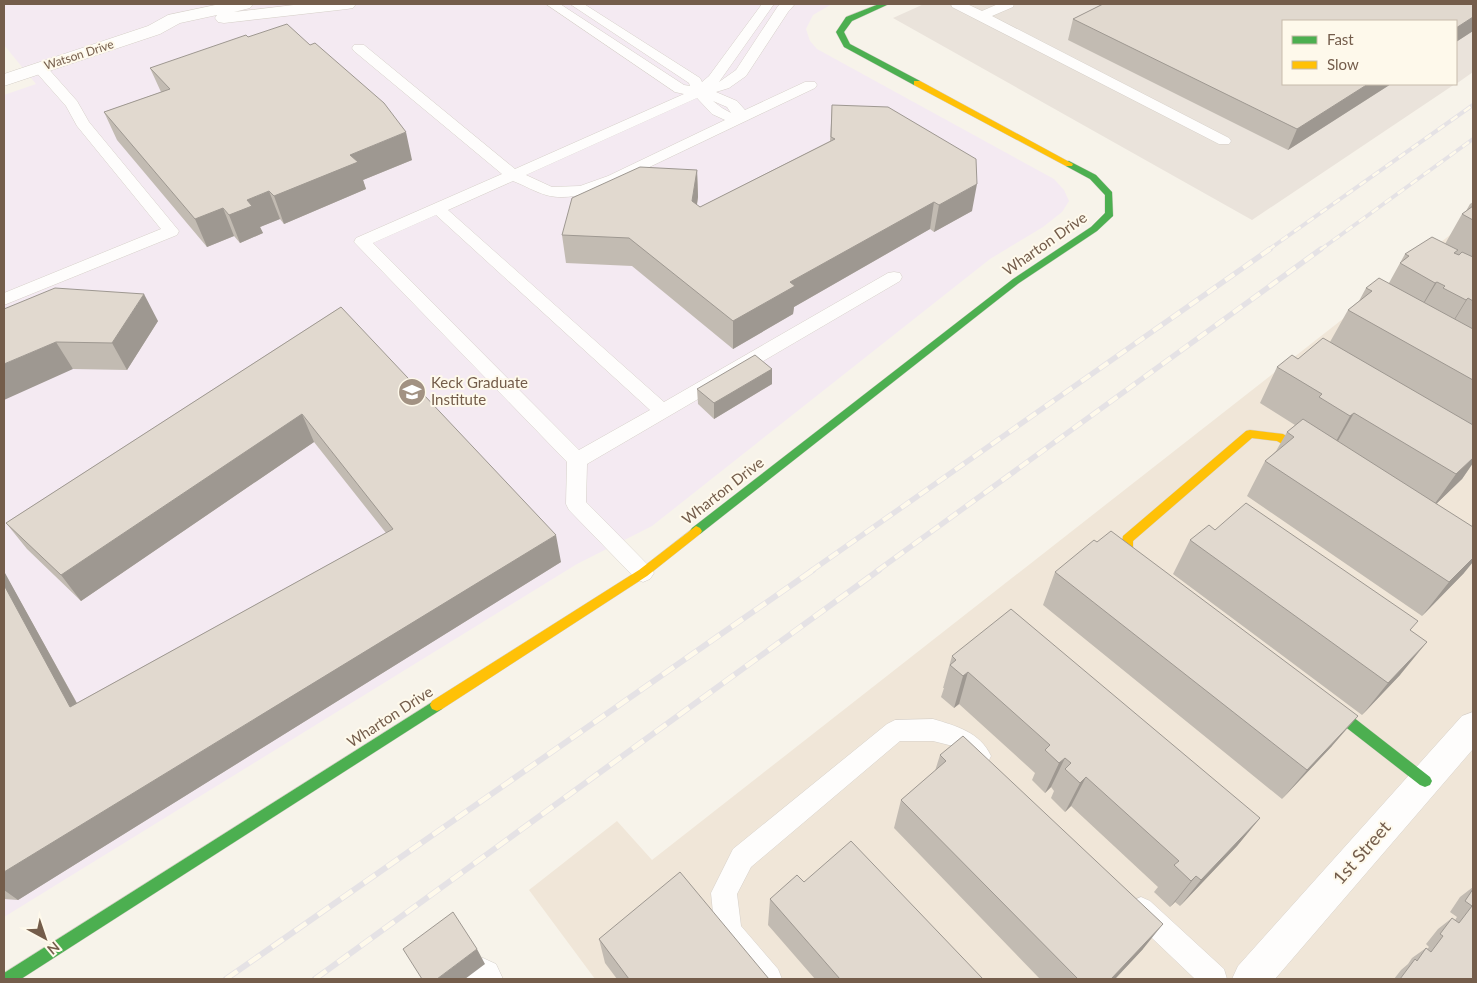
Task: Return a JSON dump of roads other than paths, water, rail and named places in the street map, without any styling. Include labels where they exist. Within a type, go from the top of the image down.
[{"type":"street","name":"Watson Drive","points":[[4,80],[154,30],[177,29],[232,16],[248,7],[348,4]]},
{"type":"street","name":"Wharton Drive","points":[[8,979],[644,573],[1016,281],[1094,229],[1110,214],[1109,194],[1093,177],[847,45],[840,32],[849,19],[885,4]]},
{"type":"street","points":[[1158,574],[1127,550],[1127,538],[1250,434],[1279,436],[1322,462]]},
{"type":"street","points":[[1315,696],[1425,781]]},
{"type":"street","name":"1st Street","points":[[1251,979],[1473,726]]},
{"type":"lane","points":[[552,4],[680,89],[700,92]]},
{"type":"lane","points":[[576,4],[695,81],[707,104],[717,112],[724,116],[739,118]]},
{"type":"lane","points":[[700,92],[714,79],[768,4]]},
{"type":"lane","points":[[644,573],[576,504],[577,460],[362,242],[700,92],[724,85],[741,73],[789,4]]},
{"type":"lane","points":[[956,4],[1224,141]]},
{"type":"lane","points":[[982,16],[1008,4]]},
{"type":"lane","points":[[359,48],[513,175],[549,191],[582,190],[613,179],[810,85]]},
{"type":"lane","points":[[4,298],[171,231],[82,123],[72,104],[40,68]]},
{"type":"lane","points":[[437,208],[663,411]]},
{"type":"lane","points":[[577,460],[894,277]]},
{"type":"lane","points":[[768,979],[728,932],[724,893],[742,858],[895,730],[933,730],[960,738],[995,772]]},
{"type":"lane","points":[[1122,892],[1214,979]]},
{"type":"railway","points":[[1268,250],[1473,105]]},
{"type":"railway","points":[[1320,250],[1473,139]]},
{"type":"railway","points":[[811,571],[1270,249]]},
{"type":"railway","points":[[877,571],[1321,249]]},
{"type":"railway","points":[[226,979],[813,570]]},
{"type":"railway","points":[[315,979],[879,570]]},
{"type":"place","name":"Keck Graduate Institute","points":[[412,392]]}]
